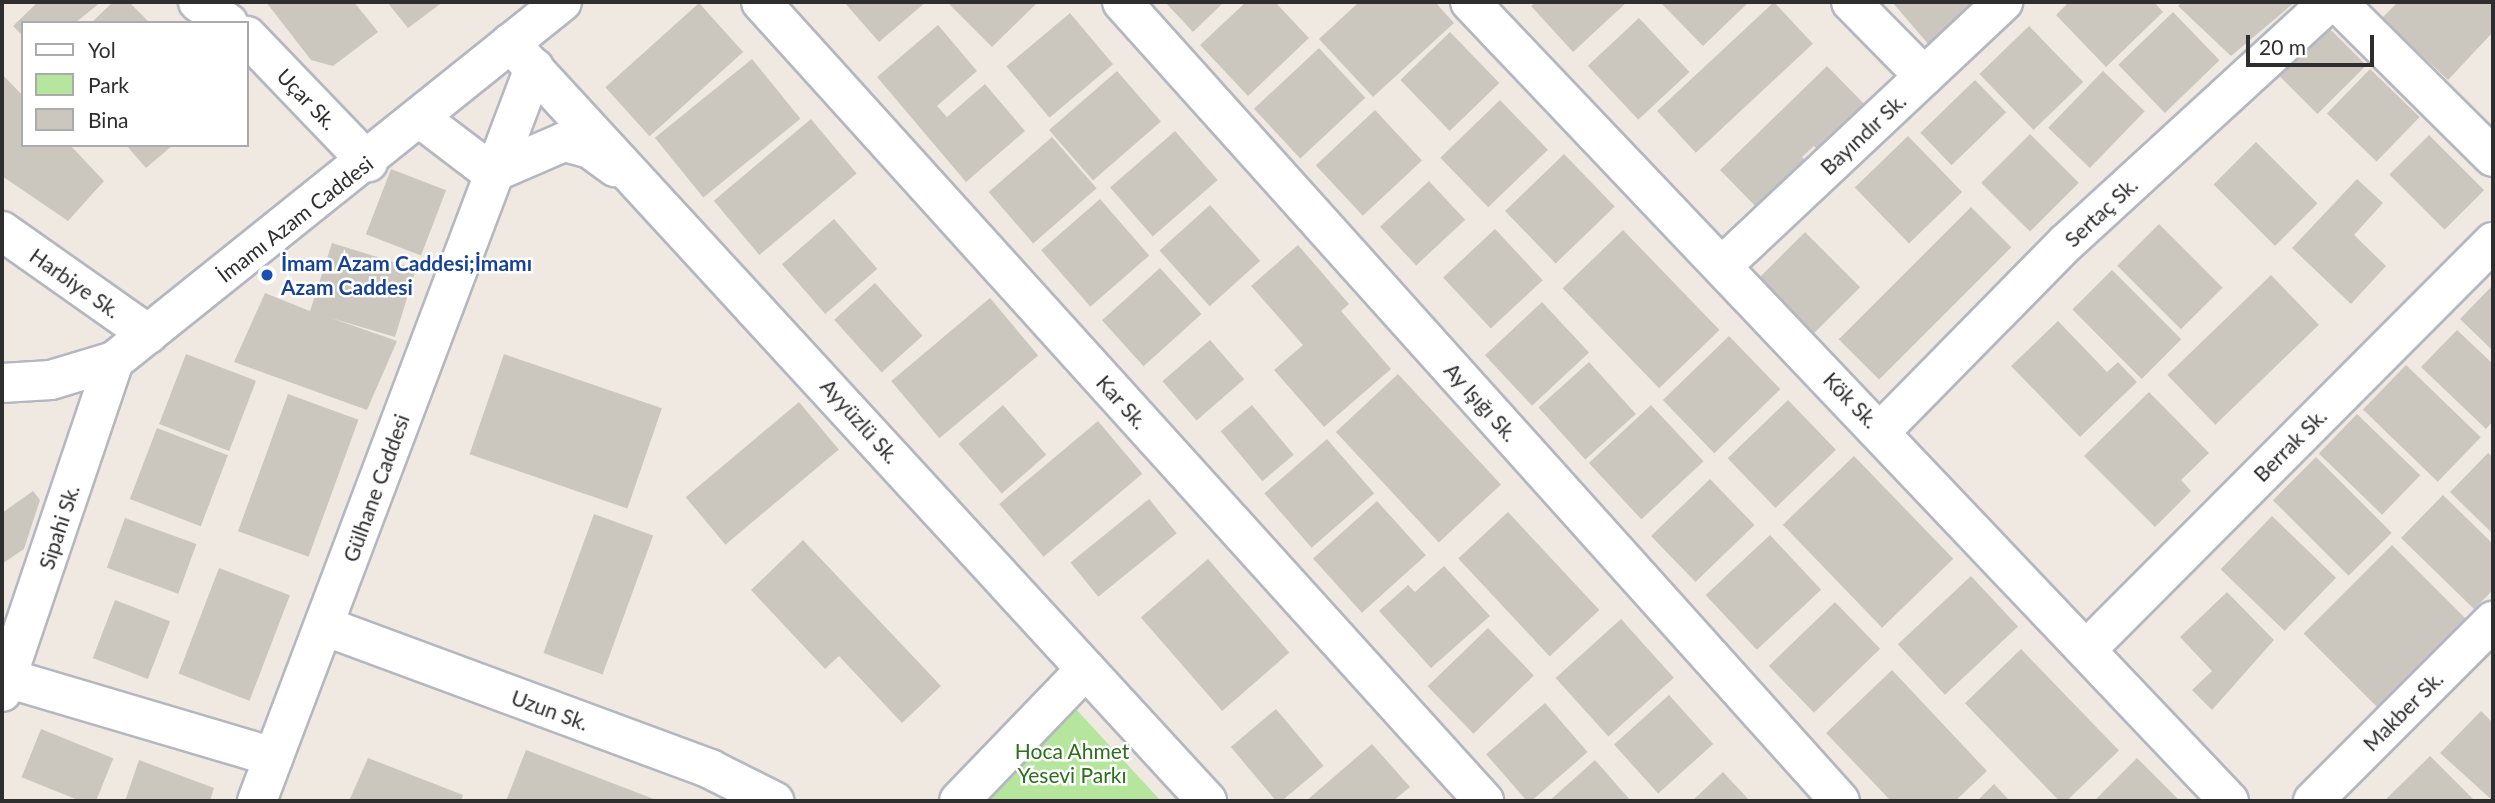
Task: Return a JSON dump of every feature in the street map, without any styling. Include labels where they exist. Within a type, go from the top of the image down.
[{"type":"street","points":[[198,2],[225,21]]},
{"type":"street","name":"İmamı Azam Caddesi","points":[[2,383],[51,380],[114,361],[421,119],[522,55],[562,2]]},
{"type":"street","name":"Kar Sk.","points":[[761,2],[1484,801]]},
{"type":"street","name":"Ay Işığı Sk.","points":[[1122,2],[1840,801]]},
{"type":"street","name":"Kök Sk.","points":[[1470,2],[1881,431],[2230,801]]},
{"type":"street","points":[[1851,2],[1924,76]]},
{"type":"street","name":"Bayındır Sk.","points":[[1721,266],[2003,2]]},
{"type":"street","name":"Sertaç Sk.","points":[[1881,431],[2066,243],[2329,2]]},
{"type":"street","points":[[2337,2],[2493,158]]},
{"type":"street","name":"Uçar Sk.","points":[[248,37],[368,162]]},
{"type":"street","name":"Gülhane Caddesi","points":[[257,801],[492,173],[522,55]]},
{"type":"street","name":"Ayyüzlü Sk.","points":[[522,55],[654,194],[1207,801]]},
{"type":"street","points":[[421,119],[492,173],[564,142],[590,149],[654,194]]},
{"type":"street","name":"Harbiye Sk.","points":[[2,231],[148,334]]},
{"type":"street","name":"Berrak Sk.","points":[[2087,649],[2493,242]]},
{"type":"street","name":"Sipahi Sk.","points":[[4,685],[15,625],[114,361]]},
{"type":"street","name":"Makber Sk.","points":[[2313,801],[2493,621]]},
{"type":"street","name":"Uzun Sk.","points":[[324,626],[710,769],[774,801]]},
{"type":"street","points":[[959,801],[1086,669]]},
{"type":"street","points":[[4,685],[274,757]]},
{"type":"green space","name":"Hoca Ahmet Yesevi Parkı","points":[[1073,706],[1161,801],[980,801]]},
{"type":"building","points":[[38,2],[101,2],[77,21],[21,21],[21,34],[13,26]]},
{"type":"building","points":[[113,2],[129,2],[148,21],[93,21]]},
{"type":"building","points":[[266,2],[354,2],[378,32],[333,66],[311,60]]},
{"type":"building","points":[[387,2],[443,2],[408,28]]},
{"type":"building","points":[[844,2],[926,2],[879,42]]},
{"type":"building","points":[[947,2],[1038,2],[992,47]]},
{"type":"building","points":[[1165,2],[1224,2],[1193,32]]},
{"type":"building","points":[[1246,2],[1275,2],[1309,38],[1248,96],[1200,45]]},
{"type":"building","points":[[1359,2],[1435,2],[1454,23],[1373,97],[1319,39]]},
{"type":"building","points":[[1536,2],[1627,2],[1573,52],[1531,6]]},
{"type":"building","points":[[1660,2],[1749,2],[1703,46]]},
{"type":"building","points":[[1774,2],[1813,44],[1696,153],[1657,111]]},
{"type":"building","points":[[1892,2],[1977,2],[1930,46]]},
{"type":"building","points":[[2069,2],[2154,2],[2163,12],[2106,67],[2056,15]]},
{"type":"building","points":[[2182,2],[2295,2],[2231,56],[2178,6]]},
{"type":"building","points":[[2398,2],[2493,2],[2493,32],[2448,80],[2382,18]]},
{"type":"building","points":[[699,3],[743,52],[650,136],[605,87]]},
{"type":"building","points":[[2173,12],[2220,60],[2165,113],[2118,65]]},
{"type":"building","points":[[1070,13],[1113,64],[1049,118],[1006,66]]},
{"type":"building","points":[[1639,18],[1689,72],[1638,120],[1588,66]]},
{"type":"building","points":[[938,25],[977,71],[937,106],[947,117],[985,84],[1025,131],[966,182],[877,77]]},
{"type":"building","points":[[2326,25],[2366,65],[2318,114],[2277,74]]},
{"type":"building","points":[[2029,26],[2083,82],[2034,130],[1979,74]]},
{"type":"building","points":[[1450,32],[1499,83],[1450,131],[1400,80]]},
{"type":"building","points":[[1319,48],[1365,98],[1300,158],[1254,109]]},
{"type":"building","points":[[752,59],[800,119],[703,198],[655,138]]},
{"type":"building","points":[[1827,66],[1869,109],[1822,154],[1814,146],[1802,157],[1809,164],[1760,211],[1720,170]]},
{"type":"building","points":[[2370,69],[2420,117],[2377,162],[2327,114]]},
{"type":"building","points":[[1117,71],[1161,122],[1093,181],[1049,130]]},
{"type":"building","points":[[2103,71],[2145,111],[2090,168],[2048,128]]},
{"type":"building","points":[[2,74],[21,94],[21,147],[72,147],[104,181],[68,221],[2,176]]},
{"type":"building","points":[[1975,80],[2006,112],[1952,165],[1920,133]]},
{"type":"building","points":[[1500,100],[1548,150],[1488,207],[1440,158]]},
{"type":"building","points":[[1375,110],[1422,160],[1363,216],[1316,165]]},
{"type":"building","points":[[811,119],[857,173],[759,255],[714,201]]},
{"type":"building","points":[[1175,131],[1218,180],[1153,236],[1110,187]]},
{"type":"building","points":[[2030,134],[2079,183],[2030,232],[1981,183]]},
{"type":"building","points":[[2429,135],[2484,190],[2445,230],[2389,175]]},
{"type":"building","points":[[1908,136],[1962,192],[1909,244],[1855,187]]},
{"type":"building","points":[[1052,137],[1097,188],[1033,243],[989,192]]},
{"type":"building","points":[[2256,142],[2318,204],[2275,246],[2214,184]]},
{"type":"building","points":[[128,147],[171,147],[146,168]]},
{"type":"building","points":[[1564,154],[1615,207],[1556,263],[1505,211]]},
{"type":"building","points":[[391,169],[446,190],[421,255],[366,234]]},
{"type":"building","points":[[2357,179],[2383,203],[2354,235],[2386,266],[2351,304],[2292,248]]},
{"type":"building","points":[[1429,181],[1465,220],[1416,265],[1380,227]]},
{"type":"building","points":[[1100,199],[1149,256],[1090,307],[1041,250]]},
{"type":"building","points":[[1210,205],[1260,261],[1210,306],[1159,251]]},
{"type":"building","points":[[1971,207],[2011,247],[1879,380],[1839,339]]},
{"type":"building","points":[[834,219],[877,269],[825,314],[782,264]]},
{"type":"building","points":[[2159,224],[2223,288],[2181,329],[2117,266]]},
{"type":"building","points":[[1495,229],[1543,280],[1491,329],[1443,277]]},
{"type":"building","points":[[1623,230],[1720,330],[1659,388],[1563,288]]},
{"type":"building","points":[[1805,232],[1860,287],[1814,333],[1759,278]]},
{"type":"building","points":[[332,243],[416,269],[395,337],[331,318],[397,341],[367,410],[234,362],[265,293],[310,311]]},
{"type":"building","points":[[1298,245],[1349,304],[1341,311],[1391,369],[1324,427],[1274,370],[1303,345],[1251,286]]},
{"type":"building","points":[[1160,268],[1201,314],[1144,366],[1102,320]]},
{"type":"building","points":[[2112,270],[2181,339],[2142,379],[2072,310]]},
{"type":"building","points":[[2271,275],[2319,325],[2215,425],[2167,375]]},
{"type":"building","points":[[875,283],[923,336],[882,373],[834,320]]},
{"type":"building","points":[[2493,285],[2493,351],[2460,319]]},
{"type":"building","points":[[990,298],[1038,355],[939,438],[891,381]]},
{"type":"building","points":[[1542,302],[1589,352],[1532,406],[1485,355]]},
{"type":"building","points":[[2058,321],[2107,372],[2118,362],[2137,382],[2080,437],[2011,366]]},
{"type":"building","points":[[2457,330],[2493,364],[2493,421],[2486,429],[2421,367]]},
{"type":"building","points":[[1729,336],[1780,389],[1714,453],[1663,400]]},
{"type":"building","points":[[1210,340],[1244,379],[1197,421],[1162,381]]},
{"type":"building","points":[[186,354],[256,381],[229,451],[159,424]]},
{"type":"building","points":[[504,354],[662,408],[627,509],[469,454]]},
{"type":"building","points":[[1589,362],[1636,414],[1585,460],[1538,408]]},
{"type":"building","points":[[2406,365],[2481,437],[2438,482],[2363,410]]},
{"type":"building","points":[[1398,374],[1501,484],[1439,542],[1336,432]]},
{"type":"building","points":[[2149,392],[2209,453],[2181,480],[2191,491],[2155,527],[2084,456]]},
{"type":"building","points":[[288,394],[358,420],[309,557],[238,531]]},
{"type":"building","points":[[1788,400],[1836,450],[1776,508],[1728,458]]},
{"type":"building","points":[[799,402],[839,449],[725,545],[686,497]]},
{"type":"building","points":[[1003,405],[1046,455],[1002,494],[958,444]]},
{"type":"building","points":[[1252,405],[1294,455],[1262,481],[1221,431]]},
{"type":"building","points":[[1651,405],[1704,461],[1641,519],[1589,463]]},
{"type":"building","points":[[2357,414],[2420,475],[2382,515],[2319,454]]},
{"type":"building","points":[[1098,421],[1142,474],[1044,557],[999,504]]},
{"type":"building","points":[[157,428],[228,455],[201,526],[130,499]]},
{"type":"building","points":[[1327,439],[1374,493],[1312,548],[1264,493]]},
{"type":"building","points":[[2488,453],[2493,457],[2493,534],[2450,492]]},
{"type":"building","points":[[1854,456],[1953,559],[1882,628],[1783,525]]},
{"type":"building","points":[[2316,457],[2392,533],[2349,576],[2273,500]]},
{"type":"building","points":[[1710,479],[1754,525],[1695,582],[1651,536]]},
{"type":"building","points":[[33,491],[40,500],[24,549],[2,564],[2,513]]},
{"type":"building","points":[[2443,495],[2493,544],[2493,590],[2474,609],[2401,538]]},
{"type":"building","points":[[1149,499],[1177,533],[1098,597],[1071,563]]},
{"type":"building","points":[[1377,501],[1426,555],[1362,613],[1313,559]]},
{"type":"building","points":[[1508,512],[1599,610],[1550,656],[1458,558]]},
{"type":"building","points":[[594,514],[653,536],[603,675],[543,653]]},
{"type":"building","points":[[2272,516],[2336,578],[2285,631],[2221,569]]},
{"type":"building","points":[[125,518],[196,544],[178,594],[107,568]]},
{"type":"building","points":[[1770,535],[1821,590],[1757,650],[1706,595]]},
{"type":"building","points":[[803,540],[941,686],[902,723],[839,656],[825,669],[751,590]]},
{"type":"building","points":[[2392,545],[2466,619],[2378,708],[2304,633]]},
{"type":"building","points":[[1208,559],[1289,653],[1222,711],[1141,617]]},
{"type":"building","points":[[1444,566],[1490,616],[1431,668],[1379,611],[1408,585],[1415,592]]},
{"type":"building","points":[[219,568],[290,595],[249,701],[179,673]]},
{"type":"building","points":[[1971,576],[2018,626],[1945,695],[1898,644]]},
{"type":"building","points":[[2227,592],[2274,640],[2212,710],[2192,690],[2212,671],[2180,637]]},
{"type":"building","points":[[115,600],[170,621],[148,679],[93,658]]},
{"type":"building","points":[[1835,602],[1880,649],[1814,713],[1769,666]]},
{"type":"building","points":[[1621,619],[1674,678],[1608,737],[1556,678]]},
{"type":"building","points":[[1488,628],[1534,675],[1473,734],[1428,686]]},
{"type":"building","points":[[2021,649],[2119,750],[2067,801],[2059,801],[1965,703]]},
{"type":"building","points":[[1892,670],[1987,771],[1955,801],[1891,801],[1826,733]]},
{"type":"building","points":[[1669,695],[1713,744],[1658,794],[1614,745]]},
{"type":"building","points":[[1545,703],[1588,752],[1531,801],[1527,801],[1486,754]]},
{"type":"building","points":[[1276,709],[1324,766],[1281,801],[1276,801],[1231,747]]},
{"type":"building","points":[[2481,711],[2493,723],[2493,801],[2440,753]]},
{"type":"building","points":[[41,729],[113,758],[96,801],[80,801],[22,777]]},
{"type":"building","points":[[1372,744],[1410,787],[1393,801],[1306,801]]},
{"type":"building","points":[[526,750],[659,801],[506,801]]},
{"type":"building","points":[[2430,756],[2475,801],[2384,801]]},
{"type":"building","points":[[368,758],[463,795],[461,801],[349,801]]},
{"type":"building","points":[[2137,758],[2180,801],[2094,801]]},
{"type":"building","points":[[139,760],[214,788],[210,801],[125,801]]},
{"type":"building","points":[[1595,760],[1631,801],[1549,801]]},
{"type":"building","points":[[1723,772],[1750,801],[1692,801]]},
{"type":"building","points":[[1994,784],[2010,801],[1977,801]]},
{"type":"place","name":"İmam Azam Caddesi;İmamı Azam Caddesi","points":[[267,275]]}]
